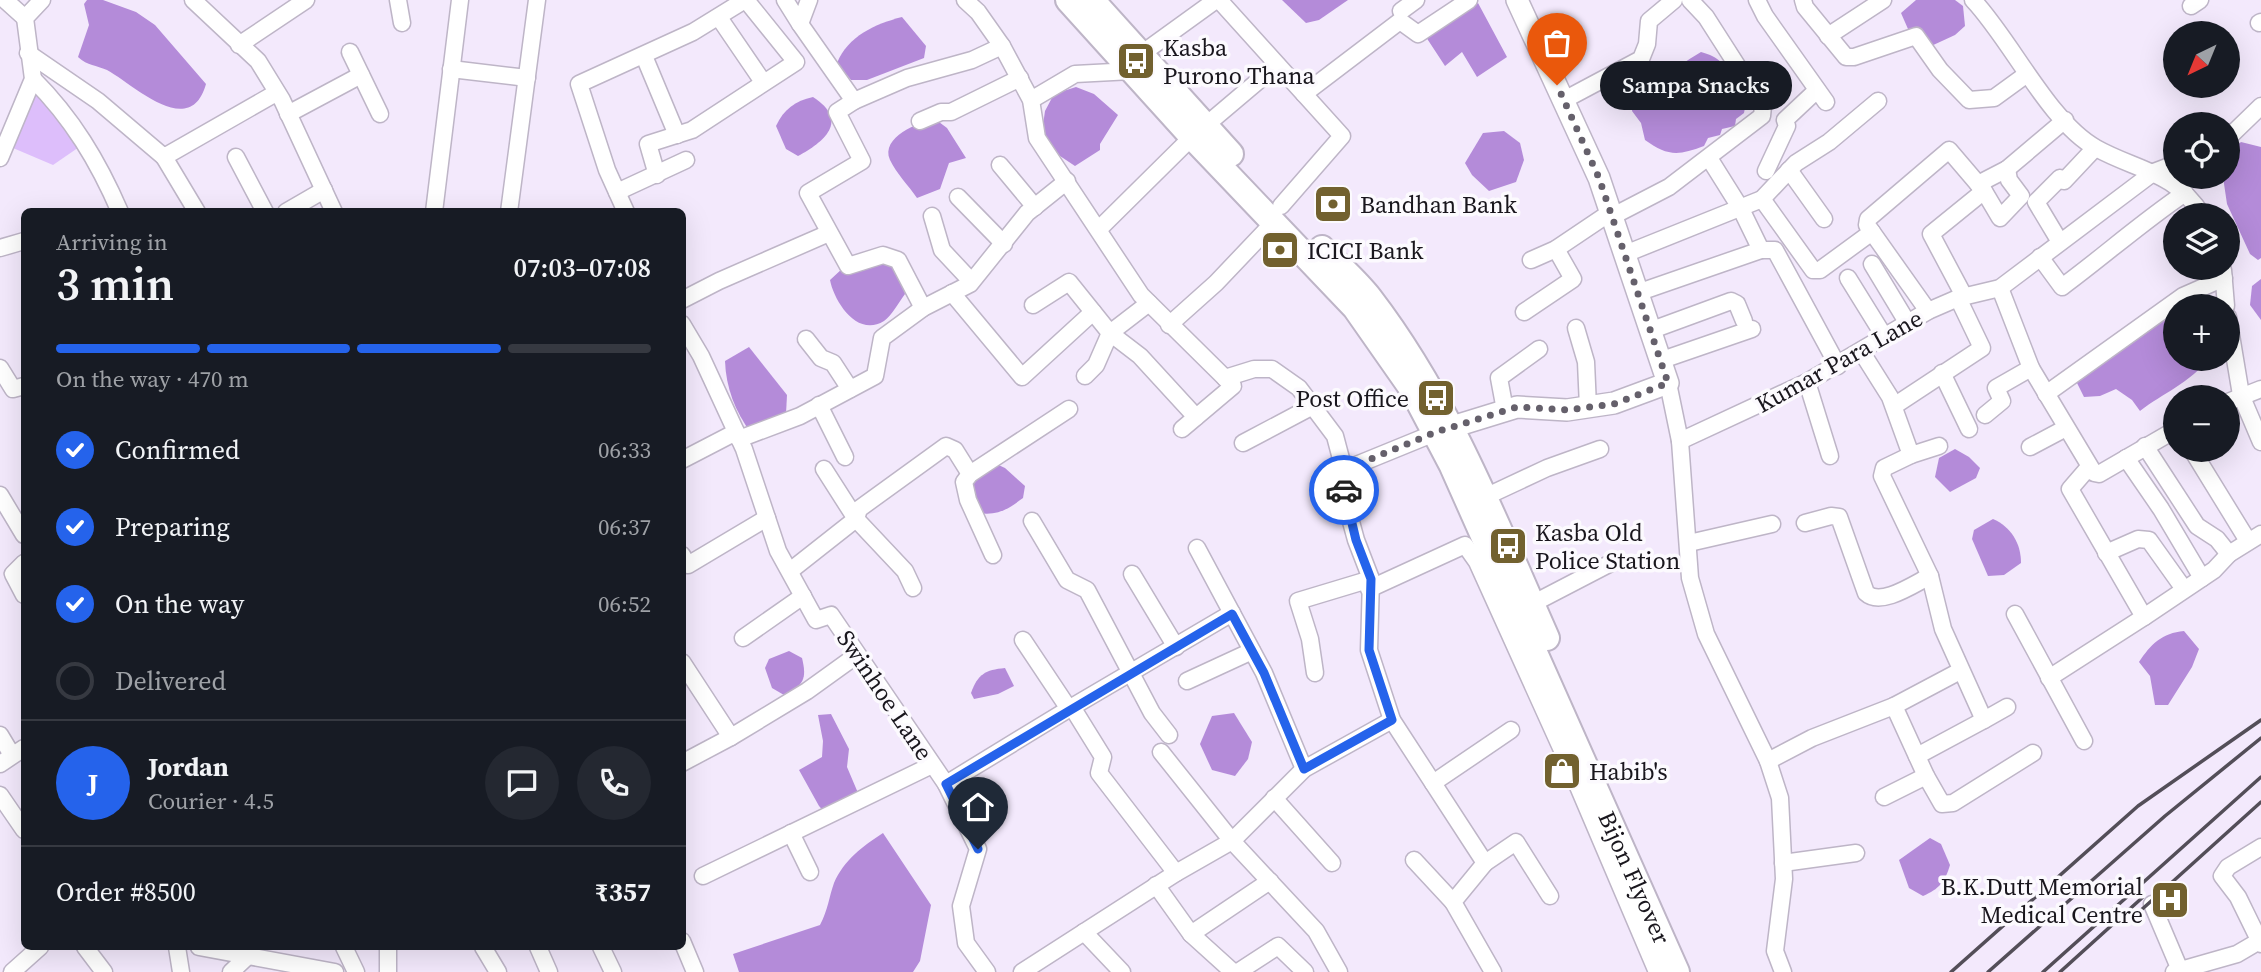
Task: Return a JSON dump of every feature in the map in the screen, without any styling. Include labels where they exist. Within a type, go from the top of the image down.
[{"type":"main road","points":[[1068,0],[1134,63],[1277,215],[1369,297],[1425,379],[1444,430],[1485,497],[1528,610]]},
{"type":"main road","points":[[1092,0],[1134,63]]},
{"type":"main road","points":[[1444,430],[1517,407],[1567,410],[1614,404],[1668,383],[1599,178],[1517,0]]},
{"type":"main road","name":"Bijon Flyover","points":[[1444,430],[1508,590],[1528,610],[1693,972]]},
{"type":"main road","name":"Bijon Flyover","points":[[1528,610],[1677,972]]},
{"type":"street","points":[[0,158],[33,79],[25,19],[5,0]]},
{"type":"street","points":[[25,19],[42,0]]},
{"type":"street","points":[[193,0],[258,61],[288,114],[332,208]]},
{"type":"street","points":[[239,45],[306,0]]},
{"type":"street","points":[[398,0],[402,23]]},
{"type":"street","points":[[435,208],[460,0]]},
{"type":"street","points":[[510,208],[537,0]]},
{"type":"street","points":[[624,208],[579,84],[645,56],[720,19],[746,0],[796,62],[724,111],[677,135],[648,144],[657,175]]},
{"type":"street","points":[[785,0],[854,101]]},
{"type":"street","points":[[800,24],[809,0]]},
{"type":"street","points":[[965,0],[978,12],[1002,46],[1020,78],[1031,100],[1037,138],[1149,303],[1233,386],[1182,429]]},
{"type":"street","points":[[1031,100],[1075,74],[1134,63],[1217,0],[1342,136],[1277,215],[1169,325]]},
{"type":"street","points":[[1401,11],[1416,0]]},
{"type":"street","points":[[1304,94],[1400,21],[1418,34],[1469,0]]},
{"type":"street","points":[[1564,100],[1641,59],[1647,44],[1648,23],[1658,6],[1674,0]]},
{"type":"street","points":[[1531,260],[1556,249],[1612,214],[1665,190],[1759,121],[1763,106],[1706,17],[1690,0]]},
{"type":"street","points":[[1757,0],[1822,96],[1785,120],[1787,126],[1766,171]]},
{"type":"street","points":[[1803,0],[1843,55],[1854,57],[1916,36],[1940,70],[1965,97],[1974,102],[1994,98],[2026,74]]},
{"type":"street","points":[[1828,36],[1883,0]]},
{"type":"street","points":[[1973,0],[1993,23],[2026,74],[2065,120],[2095,148],[2154,172],[2185,192],[2193,203]]},
{"type":"street","points":[[720,19],[763,82]]},
{"type":"street","points":[[923,308],[898,260],[883,255],[848,266],[808,193],[862,161],[837,112],[854,101],[906,78],[972,60],[1002,46]]},
{"type":"street","points":[[351,52],[380,114]]},
{"type":"street","points":[[28,53],[98,101],[164,157],[195,208]]},
{"type":"street","points":[[645,56],[677,135]]},
{"type":"street","points":[[1099,229],[1198,131],[1278,65]]},
{"type":"street","points":[[452,69],[527,78]]},
{"type":"street","points":[[288,114],[362,75]]},
{"type":"street","points":[[920,121],[941,112],[951,112],[1020,78]]},
{"type":"street","points":[[33,79],[59,105],[78,131],[118,208]]},
{"type":"street","points":[[164,157],[276,93]]},
{"type":"street","points":[[1625,254],[1762,199],[1789,170],[1864,116],[1878,101]]},
{"type":"street","points":[[2240,126],[2261,106]]},
{"type":"street","points":[[1894,406],[1982,348],[1931,234],[1981,188],[2065,120]]},
{"type":"street","points":[[2064,181],[2095,148]]},
{"type":"street","points":[[1928,312],[1867,225],[1868,219],[1947,150],[1981,188],[2000,218],[2060,178],[2078,192]]},
{"type":"street","points":[[236,158],[263,208]]},
{"type":"street","points":[[1709,158],[1741,209],[1761,250]]},
{"type":"street","points":[[617,192],[686,160]]},
{"type":"street","points":[[1000,165],[1035,207]]},
{"type":"street","points":[[2007,169],[2009,180],[2029,199],[2060,242]]},
{"type":"street","name":"Kumar Para Lane","points":[[1680,441],[1838,366],[1928,312],[1961,297],[2000,288],[2154,172],[2163,169]]},
{"type":"street","points":[[1789,170],[1824,219]]},
{"type":"street","points":[[686,458],[737,435],[819,405],[875,376],[882,338],[923,308],[971,281],[1035,207],[1067,181]]},
{"type":"street","points":[[293,208],[324,190]]},
{"type":"street","points":[[2040,257],[2062,286],[2132,235],[2142,222],[2185,192]]},
{"type":"street","points":[[958,197],[1004,244]]},
{"type":"street","points":[[1762,199],[1813,270],[1821,270],[1872,232]]},
{"type":"street","points":[[932,216],[942,250],[971,281]]},
{"type":"street","points":[[686,298],[829,233]]},
{"type":"street","points":[[0,248],[21,242]]},
{"type":"street","points":[[1524,312],[1573,279],[1556,249]]},
{"type":"street","points":[[1637,293],[1761,250],[1775,250],[1838,366]]},
{"type":"street","points":[[1872,264],[1908,323]]},
{"type":"street","points":[[1848,278],[1884,336]]},
{"type":"street","points":[[2046,394],[2183,296],[2211,280]]},
{"type":"street","points":[[1032,305],[1069,282],[1110,333],[1140,356],[1196,417]]},
{"type":"street","points":[[2000,288],[2031,368],[2064,429],[2089,467],[2098,475],[2163,436]]},
{"type":"street","points":[[953,293],[1022,377],[1093,312]]},
{"type":"street","points":[[1651,330],[1731,301],[1737,304],[1748,325],[1662,360]]},
{"type":"street","points":[[1085,376],[1096,365],[1110,333],[1149,303]]},
{"type":"street","points":[[1576,328],[1586,362],[1588,407]]},
{"type":"street","name":"Swinhoe Lane","points":[[686,331],[701,356],[737,435],[778,551],[803,596],[817,620],[831,615],[946,784],[978,849],[961,905],[965,943],[987,972]]},
{"type":"street","points":[[806,339],[821,358],[833,363],[850,389]]},
{"type":"street","points":[[1504,411],[1499,378],[1539,349]]},
{"type":"street","points":[[1861,351],[1894,406],[1911,455]]},
{"type":"street","points":[[0,368],[13,389],[21,387]]},
{"type":"street","points":[[1985,415],[2002,401],[1996,388],[2031,368]]},
{"type":"street","points":[[1225,378],[1254,369],[1272,369],[1299,388],[1335,436],[1344,470],[1344,496],[1370,584],[1369,650],[1392,720],[1485,863]]},
{"type":"street","points":[[1942,373],[1969,429]]},
{"type":"street","points":[[1807,382],[1830,456]]},
{"type":"street","points":[[1668,383],[1680,441],[1690,578],[1706,634],[1768,761],[1780,798],[1784,879],[1775,951],[1783,972]]},
{"type":"street","points":[[2240,397],[2261,389]]},
{"type":"street","points":[[819,405],[845,457]]},
{"type":"street","points":[[1242,443],[1311,407]]},
{"type":"street","points":[[993,555],[965,491],[964,482],[971,474],[1069,409]]},
{"type":"street","points":[[2240,409],[2261,442]]},
{"type":"street","points":[[2030,447],[2064,429]]},
{"type":"street","points":[[1344,470],[1444,430]]},
{"type":"street","points":[[790,571],[856,519],[859,509],[946,446],[955,450],[971,474]]},
{"type":"street","points":[[1939,446],[1884,468],[1882,476],[1930,576],[1942,629],[1984,720]]},
{"type":"street","points":[[2145,446],[2197,526],[2217,539],[2229,554]]},
{"type":"street","points":[[1485,497],[1547,468],[1600,449]]},
{"type":"street","points":[[2126,458],[2161,509],[2202,578]]},
{"type":"street","points":[[2049,678],[2202,578],[2229,554],[2254,537],[2201,462]]},
{"type":"street","points":[[2089,467],[2070,489],[2144,617]]},
{"type":"street","points":[[824,469],[856,519],[905,571],[913,588]]},
{"type":"street","points":[[0,495],[21,530]]},
{"type":"street","points":[[1805,523],[1831,516],[1839,517],[1866,593],[1870,597],[1880,599],[1930,576]]},
{"type":"street","points":[[686,562],[688,565],[767,518]]},
{"type":"street","points":[[1031,521],[1067,580],[1087,590],[1152,713],[1169,735]]},
{"type":"street","points":[[1689,543],[1772,524]]},
{"type":"street","points":[[2106,553],[2138,539],[2149,540],[2184,589]]},
{"type":"street","points":[[1314,673],[1310,639],[1298,601],[1370,584],[1465,545],[1477,562],[1571,770],[1657,972]]},
{"type":"street","points":[[1197,548],[1252,651],[1304,769]]},
{"type":"street","points":[[1528,610],[1609,564]]},
{"type":"street","points":[[21,566],[13,574],[21,589]]},
{"type":"street","points":[[1132,574],[1176,646]]},
{"type":"street","points":[[743,638],[803,596]]},
{"type":"street","points":[[946,784],[1232,614]]},
{"type":"street","points":[[2015,614],[2084,741]]},
{"type":"street","points":[[1023,640],[1103,757],[1099,773],[1175,873]]},
{"type":"street","points":[[1187,681],[1252,651]]},
{"type":"street","points":[[686,761],[807,691],[857,655]]},
{"type":"street","points":[[686,668],[731,737]]},
{"type":"street","points":[[1768,761],[1812,738],[1894,706],[1960,671]]},
{"type":"street","points":[[1894,706],[1939,802],[1949,805],[2033,753]]},
{"type":"street","points":[[1917,757],[2007,707]]},
{"type":"street","points":[[1022,972],[1175,873],[1232,841],[1304,769],[1392,720]]},
{"type":"street","points":[[1433,783],[1511,730]]},
{"type":"street","points":[[0,735],[12,755]]},
{"type":"street","points":[[1161,752],[1232,841],[1316,931],[1339,972]]},
{"type":"street","points":[[703,876],[932,765]]},
{"type":"street","points":[[1884,797],[1926,776]]},
{"type":"street","points":[[0,795],[21,826]]},
{"type":"street","points":[[1274,798],[1332,863]]},
{"type":"street","points":[[791,832],[810,872]]},
{"type":"street","points":[[1453,902],[1485,863],[1516,842],[1550,896]]},
{"type":"street","points":[[2152,904],[2177,971],[2236,954],[2260,942],[2238,897],[2222,876],[2228,866],[2261,847]]},
{"type":"street","points":[[1783,863],[1856,853]]},
{"type":"street","points":[[1414,860],[1453,902],[1493,972]]},
{"type":"street","points":[[1191,933],[1270,881]]},
{"type":"street","points":[[1156,886],[1191,933],[1236,972],[1278,946],[1305,972]]},
{"type":"street","points":[[1084,932],[1122,972]]},
{"type":"street","points":[[12,972],[37,950]]},
{"type":"street","points":[[87,950],[104,972]]},
{"type":"street","points":[[177,950],[181,972]]},
{"type":"street","points":[[226,950],[252,953],[335,972]]},
{"type":"street","points":[[345,950],[356,972]]},
{"type":"street","points":[[388,950],[388,972]]},
{"type":"street","points":[[485,950],[498,972]]},
{"type":"street","points":[[539,950],[549,972]]},
{"type":"street","points":[[602,950],[613,972]]},
{"type":"street","points":[[686,950],[695,972]]},
{"type":"street","points":[[231,972],[252,953]]},
{"type":"shaded area","points":[[87,0],[103,0],[136,12],[155,25],[206,84],[198,100],[187,108],[160,104],[107,70],[78,57],[89,25],[84,4]]},
{"type":"shaded area","points":[[1282,0],[1348,0],[1319,20],[1306,23]]},
{"type":"shaded area","points":[[1916,0],[1955,0],[1963,6],[1965,26],[1955,35],[1929,47],[1908,29],[1901,13]]},
{"type":"shaded area","points":[[1478,3],[1507,57],[1477,77],[1462,52],[1445,66],[1426,37]]},
{"type":"shaded area","points":[[902,17],[926,46],[924,58],[867,80],[851,80],[837,63],[848,45],[864,32]]},
{"type":"shaded area","points":[[1701,52],[1721,62],[1732,82],[1743,87],[1742,97],[1746,102],[1744,113],[1736,119],[1735,126],[1722,129],[1720,135],[1708,138],[1704,146],[1687,152],[1666,152],[1645,140],[1641,123],[1632,111],[1636,96]]},
{"type":"shaded area","points":[[39,85],[85,143],[53,165],[13,148]]},
{"type":"shaded area","points":[[1076,87],[1094,94],[1118,115],[1100,144],[1100,150],[1075,166],[1060,156],[1042,132],[1045,111],[1054,94]]},
{"type":"shaded area","points":[[813,97],[830,114],[831,123],[824,138],[798,156],[786,149],[776,126],[791,107]]},
{"type":"shaded area","points":[[935,119],[947,128],[966,158],[949,163],[940,189],[917,198],[893,165],[888,152],[891,144],[903,132]]},
{"type":"shaded area","points":[[1504,131],[1520,143],[1524,160],[1516,182],[1489,191],[1472,175],[1465,163],[1483,133]]},
{"type":"shaded area","points":[[2240,143],[2261,147],[2261,258],[2258,260],[2250,254],[2240,232],[2240,203],[2227,203],[2225,189],[2240,189]]},
{"type":"shaded area","points":[[868,260],[891,263],[902,279],[905,294],[884,321],[874,325],[865,325],[848,315],[836,298],[830,280],[843,268]]},
{"type":"shaded area","points":[[2261,279],[2261,320],[2250,305],[2252,286]]},
{"type":"shaded area","points":[[2163,314],[2163,371],[2196,371],[2179,385],[2163,385],[2163,396],[2140,411],[2132,400],[2116,389],[2100,396],[2084,397],[2072,373]]},
{"type":"shaded area","points":[[749,347],[787,395],[786,414],[751,433],[732,399],[725,361]]},
{"type":"shaded area","points":[[1955,449],[1969,457],[1980,468],[1976,478],[1950,492],[1935,477],[1939,458]]},
{"type":"shaded area","points":[[992,462],[1005,468],[1025,486],[1023,498],[1002,511],[978,513],[969,482]]},
{"type":"shaded area","points":[[1993,519],[2005,526],[2014,537],[2021,563],[2004,575],[1988,576],[1972,539],[1974,530]]},
{"type":"shaded area","points":[[2184,631],[2199,649],[2192,667],[2168,705],[2155,705],[2150,676],[2139,662],[2158,640]]},
{"type":"shaded area","points":[[789,651],[802,658],[804,676],[796,688],[784,695],[772,688],[765,668],[769,659]]},
{"type":"shaded area","points":[[1005,668],[1014,686],[998,694],[974,699],[971,693],[980,677],[992,670]]},
{"type":"shaded area","points":[[1234,713],[1252,742],[1248,759],[1235,776],[1212,770],[1200,744],[1212,716]]},
{"type":"shaded area","points":[[831,714],[849,749],[847,767],[861,800],[828,816],[819,806],[799,770],[822,757],[823,741],[818,715]]},
{"type":"shaded area","points":[[883,833],[931,905],[920,961],[913,972],[739,972],[733,954],[820,925],[834,883],[843,867],[861,848]]},
{"type":"shaded area","points":[[1930,838],[1941,844],[1950,865],[1941,884],[1923,896],[1909,888],[1899,860]]},
{"type":"railway","points":[[1951,972],[2138,806],[2261,720]]},
{"type":"railway","points":[[1988,972],[2165,816],[2261,738]]},
{"type":"railway","points":[[2043,972],[2261,777]]},
{"type":"railway","points":[[2139,912],[2261,802]]},
{"type":"railway","points":[[2060,972],[2143,897]]},
{"type":"way so far","points":[[1344,490],[1344,470],[1436,432],[1517,407],[1567,410],[1614,404],[1668,383],[1599,178],[1557,85]]},
{"type":"place","name":"Kasba Purono Thana","points":[[1136,61]]},
{"type":"place","name":"Sampa Snacks","points":[[1557,85]]},
{"type":"place","name":"Bandhan Bank","points":[[1333,204]]},
{"type":"place","name":"ICICI Bank","points":[[1280,250]]},
{"type":"place","name":"Post Office","points":[[1436,398]]},
{"type":"place","name":"Kasba Old Police Station","points":[[1508,546]]},
{"type":"place","name":"Habib's","points":[[1562,771]]},
{"type":"place","name":"B.K.Dutt Memorial Medical Centre","points":[[2170,900]]},
{"type":"route","points":[[978,849],[946,784],[1232,614],[1264,673],[1286,733],[1304,769],[1392,720],[1369,650],[1371,579],[1356,540],[1344,490]]}]
